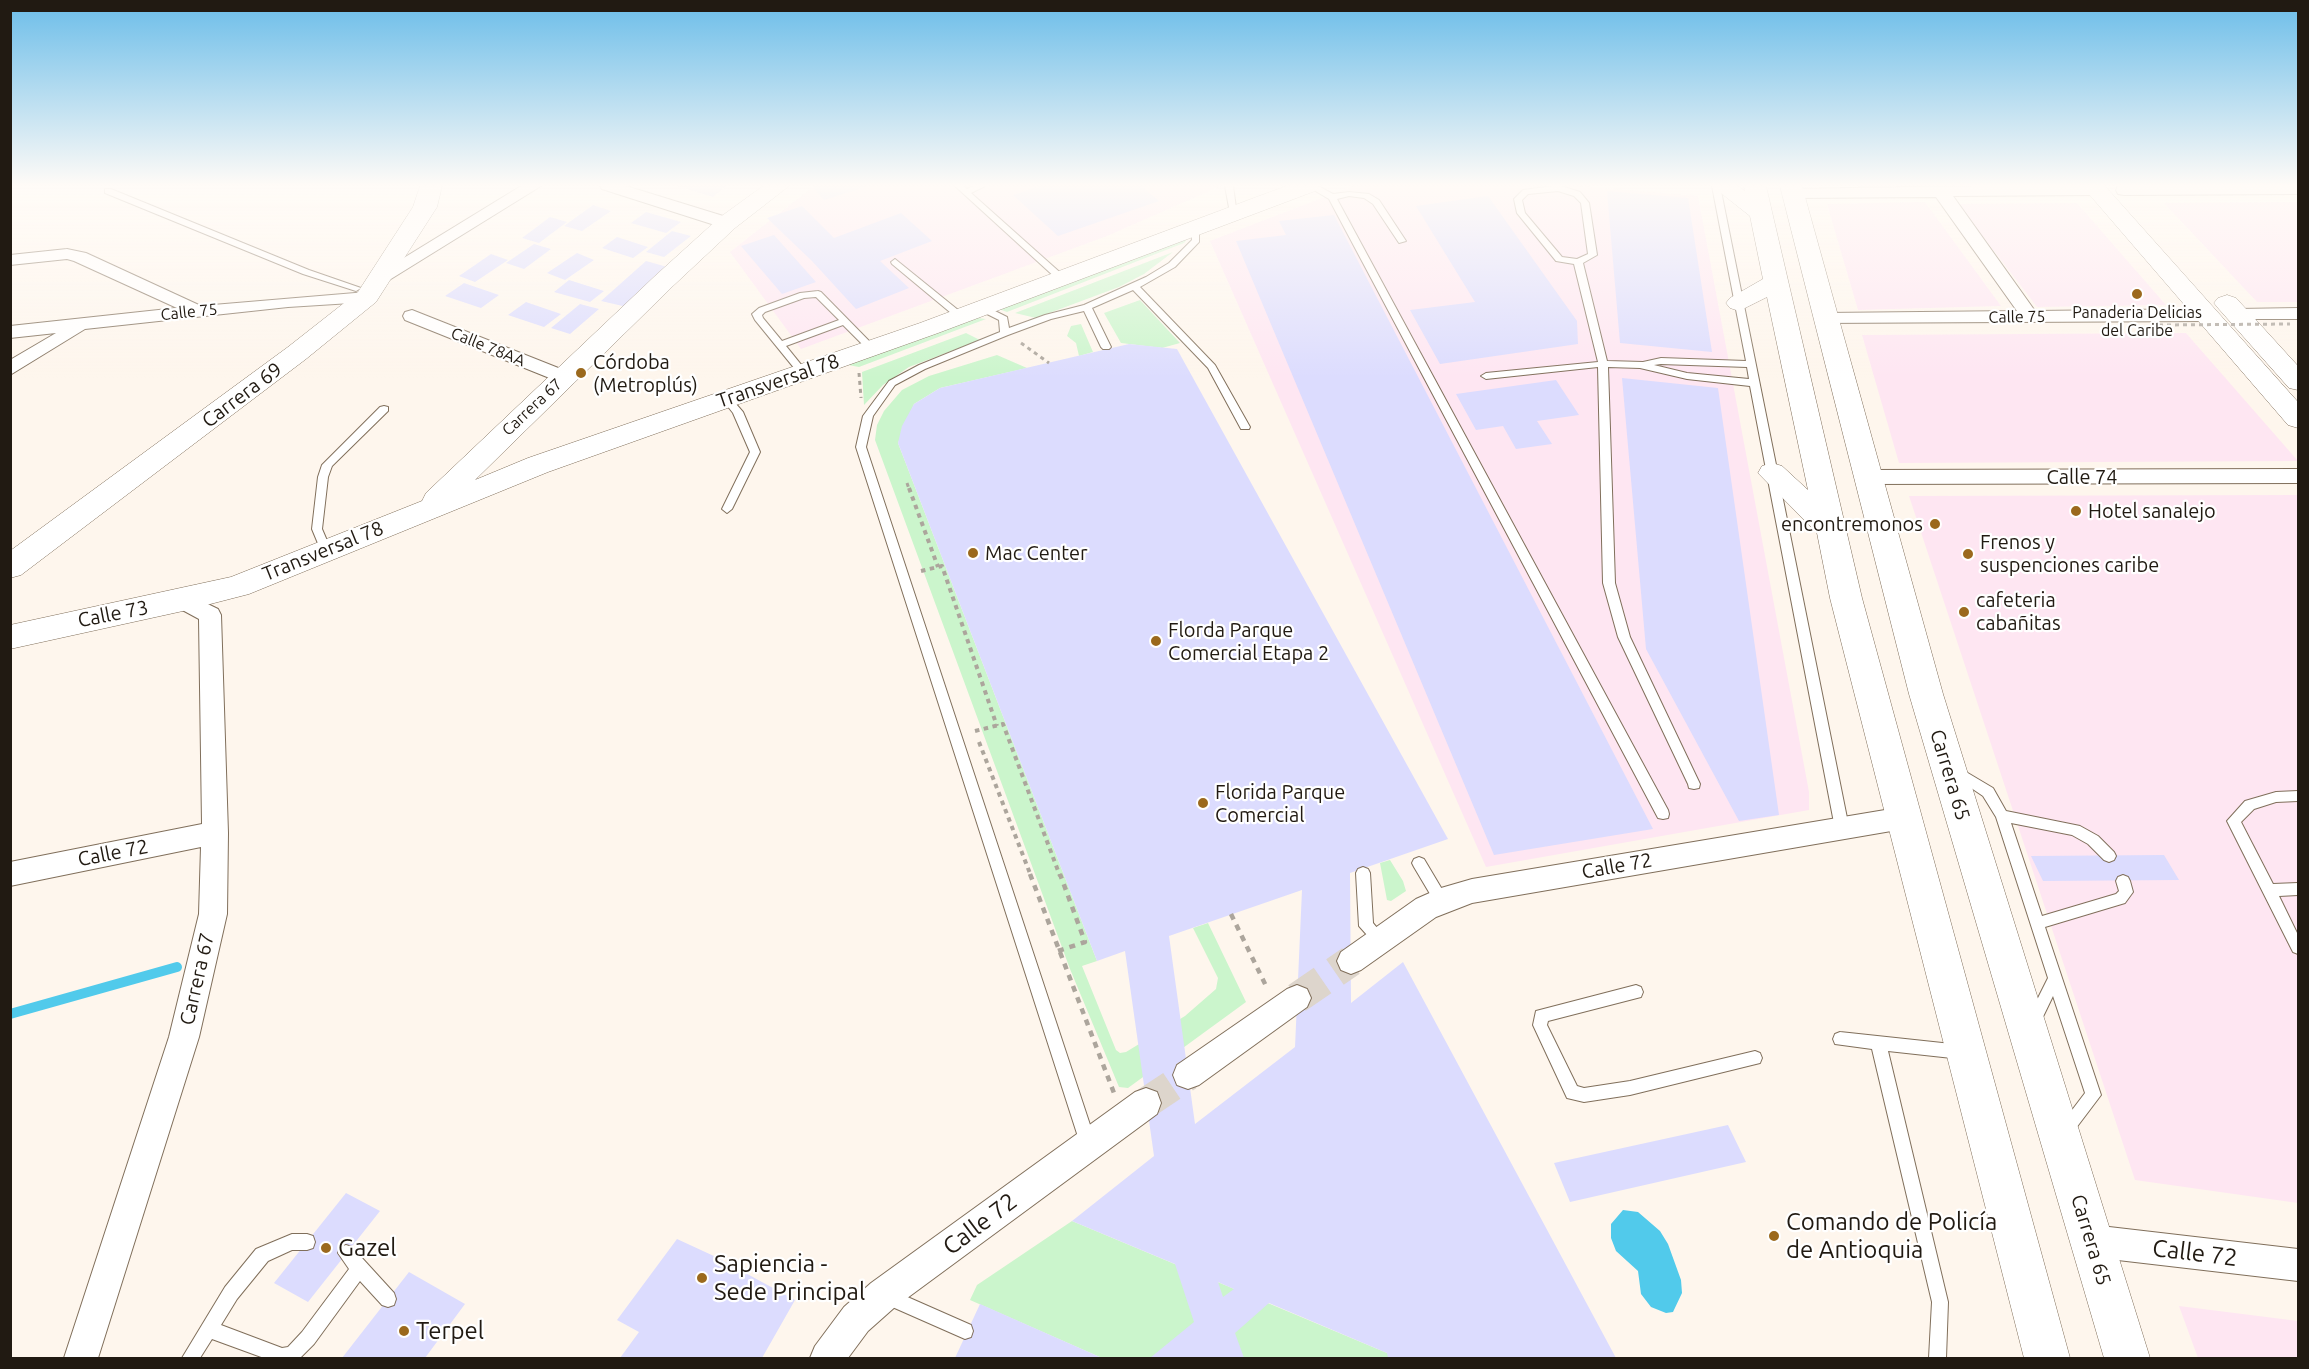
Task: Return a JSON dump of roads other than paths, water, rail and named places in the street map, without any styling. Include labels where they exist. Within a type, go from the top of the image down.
[{"type":"main road","name":"Carrera 69","points":[[10,547],[363,290],[383,250]]},
{"type":"main road","name":"Carrera 69","points":[[10,567],[297,353],[363,290],[393,250]]},
{"type":"main road","name":"Carrera 67","points":[[423,511],[699,250]]},
{"type":"main road","name":"Transversal 78","points":[[183,600],[238,586],[538,465],[871,348],[982,314],[1061,278],[1137,250]]},
{"type":"main road","points":[[1769,250],[1830,528],[1902,818],[2047,1359]]},
{"type":"main road","name":"Carrera 65","points":[[1807,250],[1866,477],[1948,767],[2127,1359]]},
{"type":"main road","points":[[2157,250],[2208,315],[2298,419]]},
{"type":"main road","points":[[2171,250],[2238,315],[2298,382]]},
{"type":"main road","points":[[1739,303],[1776,282]]},
{"type":"main road","points":[[509,429],[510,451],[522,461],[538,465]]},
{"type":"main road","points":[[1772,473],[1830,528]]},
{"type":"main road","name":"Calle 73","points":[[10,637],[43,628],[183,600]]},
{"type":"main road","name":"Calle 73","points":[[10,629],[43,628]]},
{"type":"street","points":[[363,290],[429,250]]},
{"type":"street","points":[[1982,250],[2030,317]]},
{"type":"street","points":[[10,260],[50,256],[80,257],[196,311]]},
{"type":"street","name":"Calle 75","points":[[10,332],[363,290]]},
{"type":"street","name":"Calle 75","points":[[1825,319],[2208,315]]},
{"type":"street","points":[[2238,315],[2294,319]]},
{"type":"street","name":"Calle 78AA","points":[[412,316],[564,377]]},
{"type":"street","points":[[10,369],[84,324]]},
{"type":"street","name":"Calle 74","points":[[1866,477],[2298,476]]},
{"type":"street","points":[[183,600],[210,615],[238,586]]},
{"type":"street","name":"Carrera 67","points":[[81,1359],[184,1037],[213,914],[215,832],[210,615]]},
{"type":"street","name":"Calle 72","points":[[1351,961],[1441,900],[1472,891],[1902,818]]},
{"type":"street","name":"Calle 72","points":[[10,874],[215,832]]},
{"type":"street","points":[[1188,1075],[1284,997]]},
{"type":"street","name":"Calle 72","points":[[827,1359],[856,1319],[884,1294],[1088,1143],[1132,1103]]},
{"type":"street","name":"Calle 72","points":[[2092,1241],[2298,1265]]},
{"type":"lane","points":[[252,250],[306,272],[363,290]]},
{"type":"lane","points":[[1030,250],[1061,278]]},
{"type":"lane","points":[[1088,1143],[861,447],[868,416],[892,383],[921,367],[1005,333],[1087,307],[1135,287],[1172,265],[1187,250]]},
{"type":"lane","points":[[1360,250],[1663,814]]},
{"type":"lane","points":[[1551,250],[1559,259],[1578,262],[1593,255],[1592,250]]},
{"type":"lane","points":[[1729,250],[1842,828]]},
{"type":"lane","points":[[895,262],[982,314],[1005,333]]},
{"type":"lane","points":[[1578,262],[1602,364],[1609,583],[1624,637],[1694,784]]},
{"type":"lane","points":[[1135,287],[1212,367],[1245,427]]},
{"type":"lane","points":[[802,372],[758,318],[757,314],[762,310],[812,293],[818,294],[871,348]]},
{"type":"lane","points":[[1087,307],[1106,347]]},
{"type":"lane","points":[[982,314],[1030,324]]},
{"type":"lane","points":[[780,345],[845,321]]},
{"type":"lane","points":[[1486,376],[1602,364],[1642,365],[1661,361],[1751,364]]},
{"type":"lane","points":[[1642,365],[1679,375],[1755,383]]},
{"type":"lane","points":[[727,399],[738,412],[755,452],[728,508]]},
{"type":"lane","points":[[326,550],[316,530],[323,477],[327,465],[333,456],[384,409]]},
{"type":"lane","points":[[1948,767],[1972,779],[1988,792],[2002,816],[2093,1095],[2060,1136]]},
{"type":"lane","points":[[2298,796],[2276,797],[2250,805],[2234,821],[2298,944]]},
{"type":"lane","points":[[2002,816],[2075,830],[2093,840],[2109,856]]},
{"type":"lane","points":[[1419,863],[1441,900]]},
{"type":"lane","points":[[1363,873],[1366,926],[1380,940]]},
{"type":"lane","points":[[2036,924],[2120,899],[2126,892],[2122,881]]},
{"type":"lane","points":[[2268,890],[2298,889]]},
{"type":"lane","points":[[2028,1032],[2055,978]]},
{"type":"lane","points":[[1636,992],[1541,1016],[1540,1025],[1572,1093],[1584,1095],[1630,1088],[1755,1058]]},
{"type":"lane","points":[[1840,1039],[1965,1053]]},
{"type":"lane","points":[[1878,1042],[1940,1302],[1938,1359]]},
{"type":"lane","points":[[190,1359],[231,1293],[262,1255],[292,1242],[307,1242]]},
{"type":"lane","points":[[346,1253],[388,1299]]},
{"type":"lane","points":[[208,1333],[282,1357],[293,1354],[309,1338],[360,1268]]},
{"type":"lane","points":[[884,1294],[965,1331]]},
{"type":"water","points":[[1623,1210],[1638,1212],[1660,1231],[1668,1244],[1681,1280],[1682,1293],[1673,1312],[1666,1313],[1651,1307],[1641,1294],[1638,1271],[1616,1251],[1611,1238],[1611,1224]]},
{"type":"waterway","points":[[10,1014],[177,967]]},
{"type":"tunnel","points":[[1297,998],[1351,961]]},
{"type":"tunnel","points":[[1146,1103],[1188,1075]]},
{"type":"place","name":"Panaderia Delicias del Caribe","points":[[2137,294]]},
{"type":"place","name":"Córdoba (Metroplús)","points":[[581,373]]},
{"type":"place","name":"Hotel sanalejo","points":[[2076,511]]},
{"type":"place","name":"encontremonos","points":[[1935,524]]},
{"type":"place","name":"Mac Center","points":[[973,553]]},
{"type":"place","name":"Frenos y suspenciones caribe","points":[[1968,554]]},
{"type":"place","name":"cafeteria cabañitas","points":[[1964,612]]},
{"type":"place","name":"Florda Parque Comercial Etapa 2","points":[[1156,641]]},
{"type":"place","name":"Florida Parque Comercial","points":[[1203,803]]},
{"type":"place","name":"Comando de Policía de Antioquia","points":[[1774,1236]]},
{"type":"place","name":"Gazel","points":[[326,1248]]},
{"type":"place","name":"Sapiencia - Sede Principal","points":[[702,1278]]},
{"type":"place","name":"Terpel","points":[[404,1331]]}]
